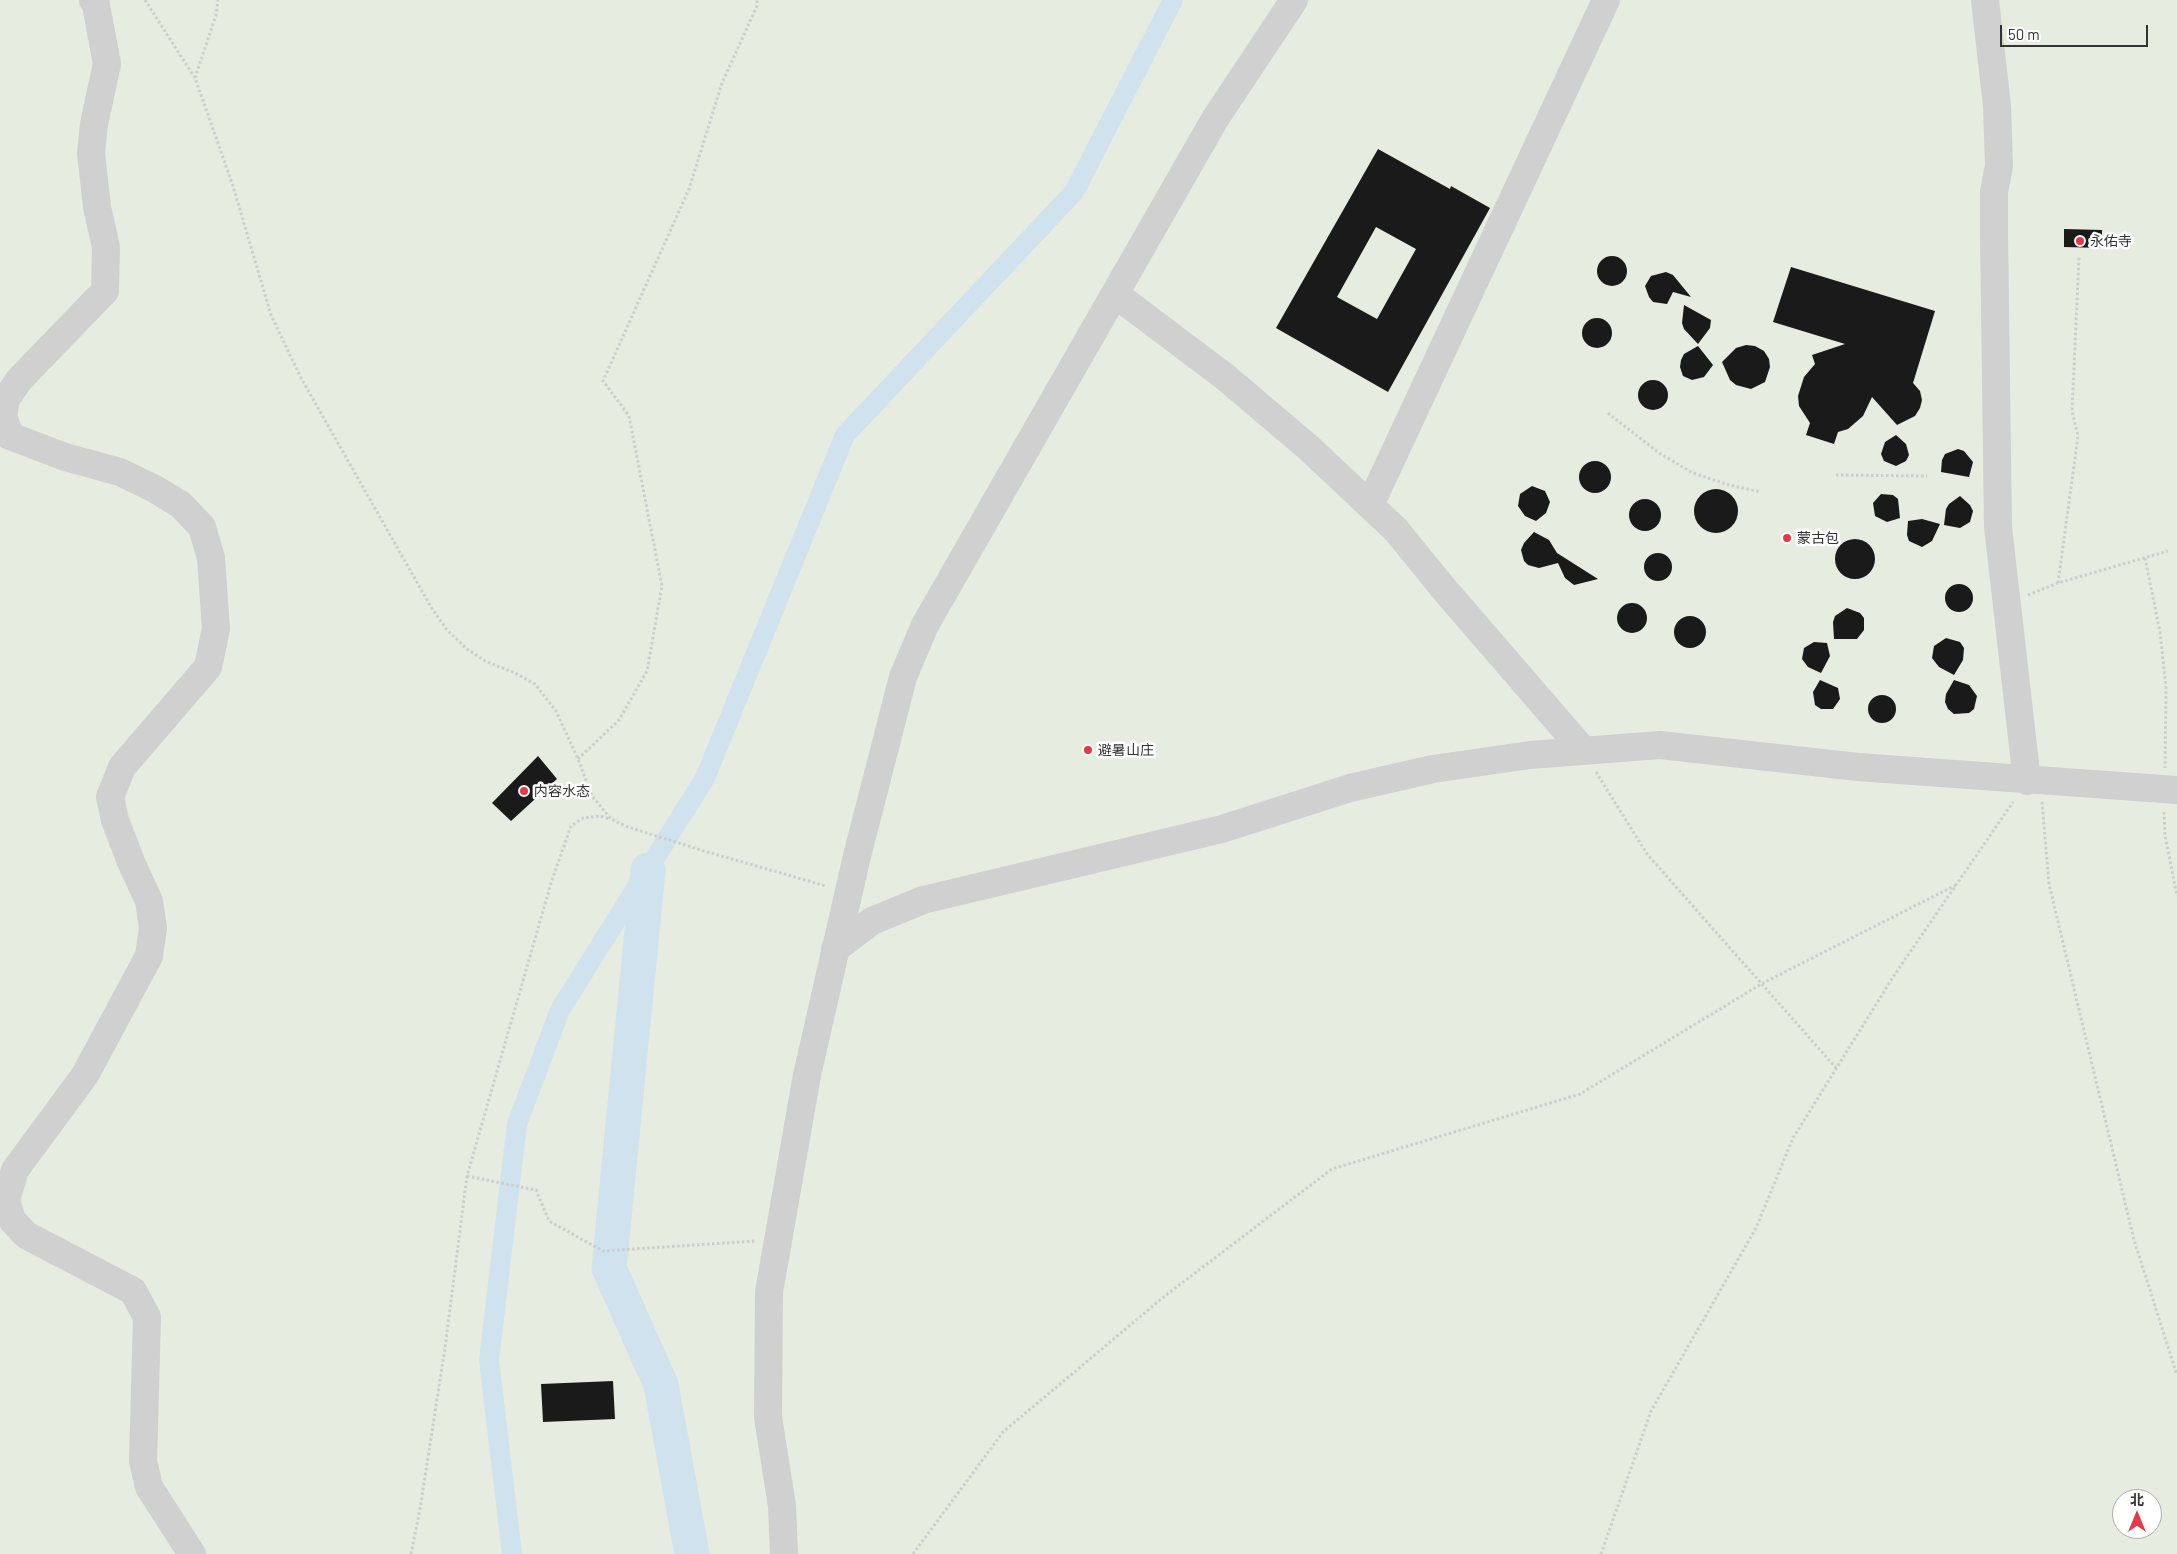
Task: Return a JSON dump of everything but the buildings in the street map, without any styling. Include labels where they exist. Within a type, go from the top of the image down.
[{"type":"lane","points":[[93,0],[96,5],[107,64],[94,124],[91,152],[97,207],[106,247],[105,291],[19,380],[6,398],[3,416],[10,436],[65,457],[120,472],[155,489],[181,505],[202,527],[211,558],[216,629],[208,667],[122,767],[110,797],[121,837],[149,901],[153,928],[149,956],[85,1075],[15,1170],[6,1200],[12,1220],[26,1235],[133,1291],[147,1317],[142,1461],[149,1487],[192,1554]]},
{"type":"lane","points":[[784,1554],[782,1506],[768,1417],[770,1292],[777,1239],[807,1075],[835,949],[904,676],[926,625],[1214,119],[1294,0]]},
{"type":"lane","points":[[1370,505],[1606,0]]},
{"type":"lane","points":[[1986,0],[1997,106],[2000,166],[1994,192],[1998,527],[2007,603],[2034,781]]},
{"type":"lane","points":[[1115,294],[1224,376],[1309,448],[1396,530],[1444,589],[1583,750]]},
{"type":"lane","points":[[835,949],[872,921],[923,900],[1222,829],[1350,788],[1433,769],[1583,750],[1660,745],[1858,767],[2171,790]]},
{"type":"path","points":[[145,0],[195,78],[233,186],[271,315],[301,378],[431,607],[447,630],[467,649],[485,660],[535,684],[556,711],[578,759],[592,796],[611,819]]},
{"type":"path","points":[[195,78],[216,15],[218,0]]},
{"type":"path","points":[[578,759],[619,720],[647,671],[662,586],[629,416],[603,381],[689,189],[722,83],[757,6],[757,0]]},
{"type":"path","points":[[2058,583],[2078,436],[2072,411],[2079,257]]},
{"type":"path","points":[[1608,413],[1658,453],[1693,473],[1730,485],[1761,492]]},
{"type":"path","points":[[1836,475],[1927,476]]},
{"type":"path","points":[[2007,603],[2058,583],[2168,551]]},
{"type":"path","points":[[2145,558],[2160,632],[2166,688],[2167,744],[2171,790],[2165,835],[2177,896]]},
{"type":"path","points":[[1583,750],[1647,854],[1763,983],[1836,1068]]},
{"type":"path","points":[[1601,1554],[1651,1411],[1756,1228],[1793,1138],[1895,974],[1956,885],[2034,781]]},
{"type":"path","points":[[2034,781],[2049,884],[2134,1240],[2177,1375]]},
{"type":"path","points":[[411,1554],[420,1509],[443,1357],[467,1176],[552,883],[571,826],[583,818],[600,816],[704,851],[848,892]]},
{"type":"path","points":[[913,1554],[1003,1432],[1166,1295],[1332,1169],[1580,1094],[1763,983],[1956,885]]},
{"type":"path","points":[[467,1176],[536,1190],[550,1222],[603,1251],[777,1239]]},
{"type":"shaded area","name":"避暑山庄","points":[[0,0],[2177,0],[2177,1554],[0,1554]]},
{"type":"waterway","points":[[512,1554],[489,1360],[517,1124],[560,1010],[705,778],[845,435],[1074,192],[1173,0]]},
{"type":"waterway","points":[[648,870],[609,1268],[661,1385],[692,1554]]},
{"type":"place","name":"永佑寺","points":[[2080,241]]},
{"type":"place","name":"蒙古包","points":[[1787,538]]},
{"type":"place","name":"避暑山庄","points":[[1088,750]]},
{"type":"place","name":"内容水态","points":[[524,791]]}]
